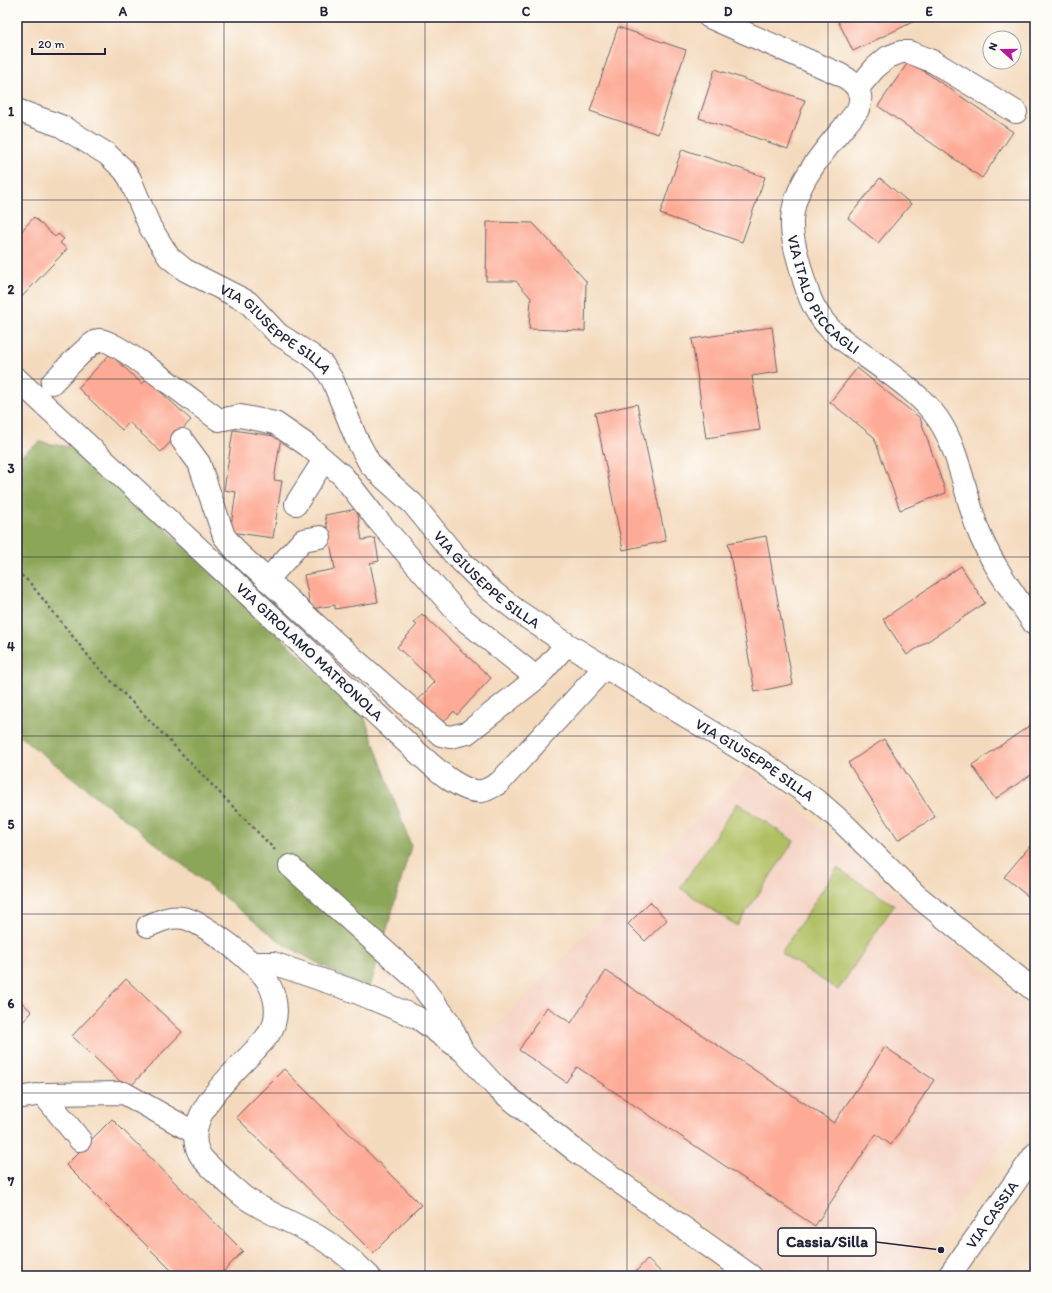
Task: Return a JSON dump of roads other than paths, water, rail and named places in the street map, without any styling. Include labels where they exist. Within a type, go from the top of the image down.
[{"type":"street","points":[[709,17],[846,78],[858,88],[875,68],[888,57],[902,52],[909,52],[934,62],[1016,112]]},
{"type":"street","name":"VIA ITALO PICCAGLI","points":[[858,88],[861,101],[857,111],[810,171],[800,188],[794,203],[792,222],[793,233],[807,293],[815,310],[832,330],[920,398],[940,420],[955,456],[982,539],[995,564],[1035,625]]},
{"type":"street","name":"VIA GIUSEPPE SILLA","points":[[17,110],[40,117],[70,131],[116,162],[130,179],[150,227],[168,258],[193,275],[241,297],[252,305],[278,334],[317,360],[329,372],[360,446],[377,472],[413,504],[453,553],[488,588],[516,610],[566,644],[760,761],[820,803],[844,823],[916,895],[1035,991]]},
{"type":"street","points":[[52,383],[93,342],[104,341],[125,352],[219,420],[240,416],[275,423],[343,476],[375,517],[462,618],[537,678]]},
{"type":"street","name":"VIA GIROLAMO MATRONOLA","points":[[17,379],[418,754],[459,785],[476,792],[484,791],[498,783],[604,668]]},
{"type":"street","points":[[182,440],[199,464],[224,536],[238,553],[336,643],[441,735],[450,737],[467,733],[537,678],[566,644]]},
{"type":"street","points":[[296,504],[324,460]]},
{"type":"street","points":[[267,580],[303,540],[320,537]]},
{"type":"street","points":[[290,866],[417,980],[449,1022],[463,1051]]},
{"type":"street","points":[[148,926],[170,918],[182,918],[193,920],[205,927],[252,963],[268,981],[275,1003],[274,1024],[265,1039],[203,1109],[195,1133],[195,1140],[199,1154],[234,1189],[258,1205],[326,1242],[369,1276]]},
{"type":"street","points":[[252,963],[273,963],[418,1018],[463,1051],[497,1088],[576,1152],[751,1276]]},
{"type":"street","points":[[17,1098],[43,1094],[124,1093],[195,1133]]},
{"type":"street","points":[[43,1094],[80,1140]]},
{"type":"street","name":"VIA CASSIA","points":[[949,1276],[1035,1154]]},
{"type":"place","name":"Cassia/Silla","points":[[941,1250]]}]
